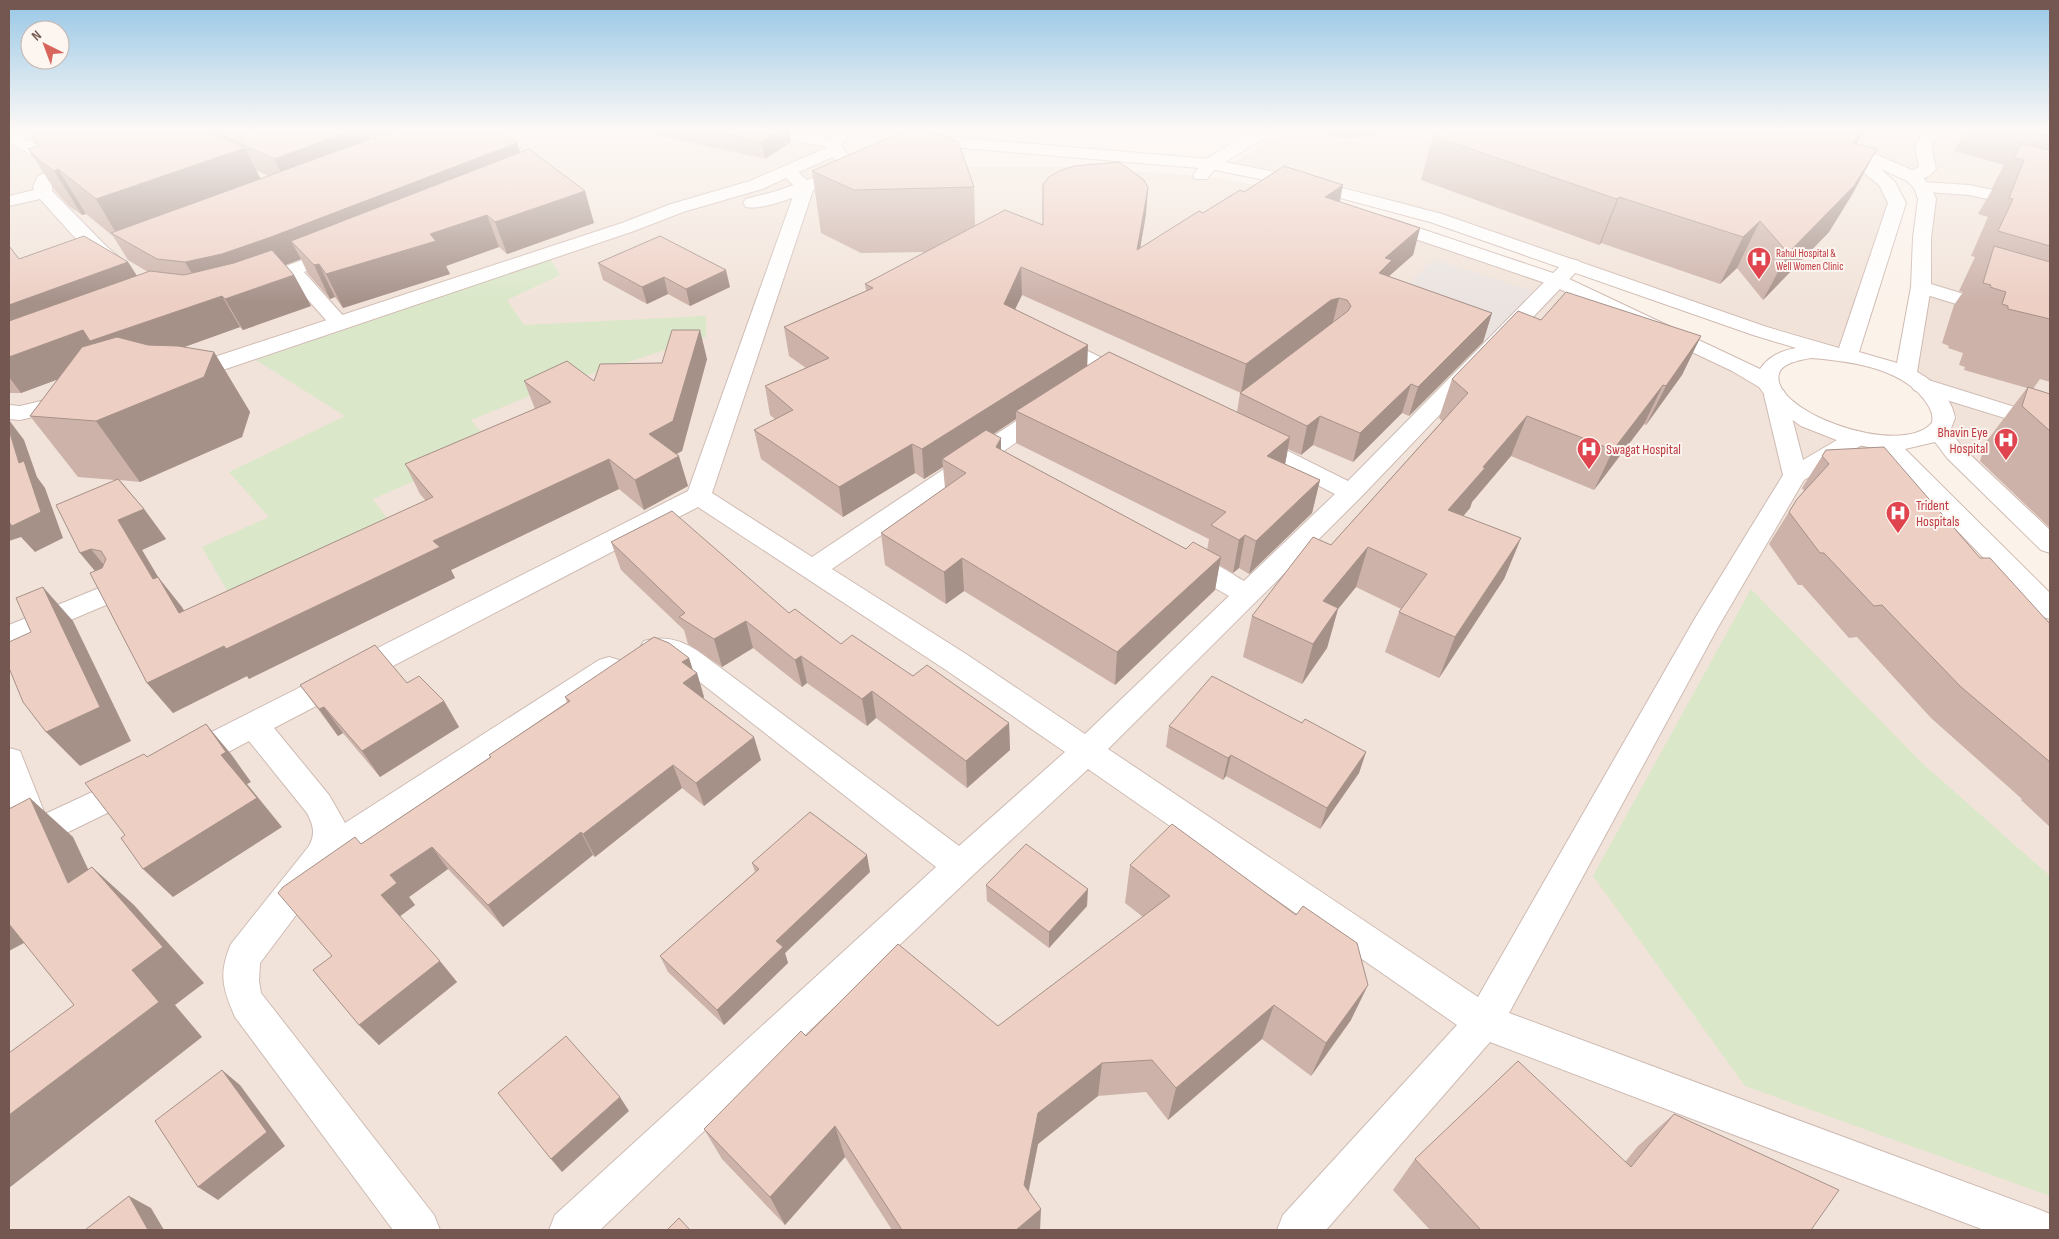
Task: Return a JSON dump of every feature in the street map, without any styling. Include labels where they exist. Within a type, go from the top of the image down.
[{"type":"street","points":[[42,187],[44,193],[109,260],[134,274]]},
{"type":"street","points":[[164,378],[203,369],[628,227],[695,216],[783,195],[790,187]]},
{"type":"street","points":[[9,760],[22,841],[254,726],[699,496],[794,187]]},
{"type":"street","points":[[1319,187],[1436,218],[1565,273],[1740,366],[1771,389],[1788,408],[1831,431],[1857,438],[1884,442],[1907,443],[1925,439],[1938,431],[1944,422],[1943,410],[1935,398],[1914,380]]},
{"type":"street","points":[[1838,353],[1897,203],[1891,187]]},
{"type":"street","points":[[1914,380],[1926,199],[1920,187]]},
{"type":"street","points":[[1948,187],[2050,207]]},
{"type":"street","points":[[9,201],[44,193]]},
{"type":"street","points":[[244,288],[293,271],[357,245]]},
{"type":"street","points":[[109,260],[128,252]]},
{"type":"street","points":[[293,271],[339,323]]},
{"type":"street","points":[[1565,273],[1760,332],[1882,364],[1914,380],[2050,425]]},
{"type":"street","points":[[570,1230],[960,866],[1088,751],[1351,492],[1565,273]]},
{"type":"street","points":[[1921,288],[2050,327]]},
{"type":"street","points":[[1035,332],[1145,388]]},
{"type":"street","points":[[1795,475],[1768,373],[1772,364],[1781,358],[1811,352],[1838,353]]},
{"type":"street","points":[[813,569],[986,450],[1110,370]]},
{"type":"street","points":[[9,412],[20,413],[87,397]]},
{"type":"street","points":[[1938,431],[1955,453],[2050,544]]},
{"type":"street","points":[[1234,433],[1351,492]]},
{"type":"street","points":[[1298,1230],[1484,1022],[1704,627],[1795,475],[1857,438]]},
{"type":"street","points":[[1884,442],[2050,609]]},
{"type":"street","points":[[986,450],[1012,465]]},
{"type":"street","points":[[699,496],[956,662],[1484,1022],[2038,1230]]},
{"type":"street","points":[[1169,551],[1247,594]]},
{"type":"street","points":[[9,636],[116,590]]},
{"type":"street","points":[[321,856],[623,658],[640,650],[658,648],[675,650],[688,658],[960,866]]},
{"type":"street","points":[[254,726],[318,804],[329,824],[330,838],[321,856],[244,956],[239,975],[242,992],[248,1005],[419,1230]]},
{"type":"shaded area","points":[[9,187],[1262,187],[1549,280],[1733,366],[1806,423],[1867,448],[1883,446],[2018,585],[2050,615],[2050,1230],[9,1230]]},
{"type":"shaded area","points":[[1347,187],[1881,187],[1893,201],[1840,347],[1765,325],[1435,212]]},
{"type":"shaded area","points":[[1924,187],[2050,187],[2050,542],[2000,495],[1946,433],[1957,417],[1942,396],[1914,375]]},
{"type":"shaded area","points":[[1433,259],[1542,294],[1493,342],[1389,304]]},
{"type":"green space","points":[[550,259],[560,275],[507,300],[524,325],[706,316],[706,337],[556,385],[471,420],[493,447],[373,499],[396,531],[237,608],[202,547],[269,517],[229,472],[345,416],[256,360]]},
{"type":"green space","points":[[1751,589],[1922,763],[2050,876],[2050,1196],[1745,1086],[1593,876]]},
{"type":"building","points":[[81,187],[132,187],[96,199]]},
{"type":"building","points":[[238,187],[402,187],[222,254],[185,262],[157,259],[111,233]]},
{"type":"building","points":[[431,187],[579,187],[585,191],[495,222],[487,215],[430,234],[436,241],[326,274],[319,264],[314,265],[291,241]]},
{"type":"building","points":[[847,187],[974,187],[854,190]]},
{"type":"building","points":[[1043,187],[1147,187],[1137,250],[1199,211],[1203,213],[1240,190],[1244,192],[1252,187],[1340,187],[1325,197],[1420,228],[1385,258],[1392,260],[1379,273],[1492,313],[1418,387],[1411,384],[1360,433],[1320,416],[1307,426],[1240,393],[1348,311],[1351,306],[1347,300],[1339,298],[1331,300],[1246,364],[1021,267],[1004,304],[1088,345],[922,449],[912,444],[839,487],[754,430],[793,410],[765,386],[829,358],[784,327],[873,288],[865,284],[1005,210],[1043,225]]},
{"type":"building","points":[[1581,187],[1853,187],[1788,253],[1760,221],[1743,237],[1619,197],[1617,199]]},
{"type":"building","points":[[2013,187],[2050,187],[2050,246],[1998,231],[2013,199],[2009,198]]},
{"type":"building","points":[[84,236],[128,262],[9,305],[9,246],[19,259]]},
{"type":"building","points":[[660,236],[726,270],[686,289],[664,277],[642,287],[598,263]]},
{"type":"building","points":[[1994,246],[2050,262],[2050,319],[2008,309],[2008,306],[2002,304],[2006,292],[1983,283]]},
{"type":"building","points":[[272,250],[294,275],[225,299],[222,296],[90,341],[83,330],[9,357],[9,321],[150,271],[184,275],[234,263]]},
{"type":"building","points":[[1566,292],[1701,336],[1666,386],[1663,385],[1613,450],[1527,416],[1483,467],[1485,468],[1448,510],[1521,538],[1455,637],[1399,612],[1427,574],[1368,547],[1323,601],[1338,608],[1313,644],[1252,616],[1313,537],[1331,545],[1468,393],[1452,379],[1518,311],[1541,320]]},
{"type":"building","points":[[672,330],[700,330],[673,421],[649,434],[679,456],[635,480],[609,459],[433,541],[440,547],[226,649],[224,646],[147,683],[90,573],[102,568],[106,559],[101,551],[91,549],[80,553],[56,505],[118,479],[144,509],[118,520],[153,579],[158,577],[179,613],[433,497],[405,464],[551,402],[524,381],[567,361],[594,381],[600,364],[662,363]]},
{"type":"building","points":[[117,337],[148,345],[178,346],[214,352],[204,377],[96,421],[30,416],[82,347]]},
{"type":"building","points":[[1109,352],[1290,437],[1267,456],[1320,480],[1256,541],[1245,535],[1239,540],[1211,525],[1226,512],[1016,411]]},
{"type":"building","points":[[2028,387],[2050,394],[2050,431],[2022,406]]},
{"type":"building","points":[[9,430],[19,463],[24,461],[41,512],[12,526],[9,522]]},
{"type":"building","points":[[986,430],[1001,438],[996,447],[1186,549],[1193,542],[1221,557],[1117,652],[962,558],[944,572],[881,533],[966,473],[942,459]]},
{"type":"building","points":[[1884,447],[1980,558],[1990,558],[2050,624],[2050,762],[1961,687],[1882,605],[1874,606],[1824,553],[1820,553],[1789,512],[1797,499],[1829,464],[1822,456],[1826,450]]},
{"type":"building","points":[[672,511],[789,613],[795,609],[841,644],[852,635],[913,676],[927,665],[1009,723],[966,761],[872,691],[862,699],[801,656],[795,660],[746,621],[714,639],[679,617],[685,613],[611,542]]},
{"type":"building","points":[[43,587],[100,707],[46,732],[23,702],[9,668],[9,642],[31,632],[16,598]]},
{"type":"building","points":[[654,637],[669,643],[689,658],[682,662],[697,673],[683,683],[754,737],[696,783],[673,765],[583,834],[581,832],[488,905],[432,847],[390,875],[397,883],[381,895],[440,961],[359,1025],[313,970],[332,956],[278,893],[283,887],[355,837],[361,844],[491,757],[489,755],[570,701],[565,697]]},
{"type":"building","points":[[375,645],[407,683],[419,676],[444,701],[362,751],[324,707],[319,709],[300,685]]},
{"type":"building","points":[[1212,676],[1302,723],[1305,719],[1366,752],[1327,808],[1231,755],[1228,758],[1169,726]]},
{"type":"building","points":[[206,724],[226,752],[221,755],[257,798],[143,869],[121,838],[125,835],[85,783],[144,754],[147,757]]},
{"type":"building","points":[[30,798],[68,883],[92,867],[163,947],[132,970],[159,1002],[9,1115],[9,1053],[74,1005],[9,924],[9,809]]},
{"type":"building","points":[[810,812],[867,855],[776,941],[783,947],[717,1010],[660,956],[759,869],[752,863]]},
{"type":"building","points":[[1172,824],[1296,915],[1303,906],[1357,943],[1368,985],[1326,1043],[1274,1005],[1176,1088],[1152,1060],[1102,1063],[1038,1113],[1024,1185],[1041,1209],[1016,1230],[902,1230],[835,1126],[770,1197],[704,1129],[801,1031],[806,1036],[898,944],[998,1026],[1170,896],[1130,865]]},
{"type":"building","points":[[1026,844],[1088,889],[1049,932],[986,885]]},
{"type":"building","points":[[566,1036],[620,1097],[551,1159],[498,1093]]},
{"type":"building","points":[[1518,1061],[1631,1167],[1674,1114],[1839,1190],[1811,1230],[1481,1230],[1415,1159]]},
{"type":"building","points":[[222,1070],[267,1132],[198,1187],[155,1121]]},
{"type":"building","points":[[129,1196],[148,1230],[85,1230]]},
{"type":"building","points":[[679,1218],[690,1230],[667,1230]]},
{"type":"place","name":"Rahul Hospital & Well Women Clinic","points":[[1759,280]]},
{"type":"place","name":"Bhavin Eye Hospital","points":[[2006,461]]},
{"type":"place","name":"Swagat Hospital","points":[[1589,470]]},
{"type":"place","name":"Trident Hospitals","points":[[1898,534]]}]
